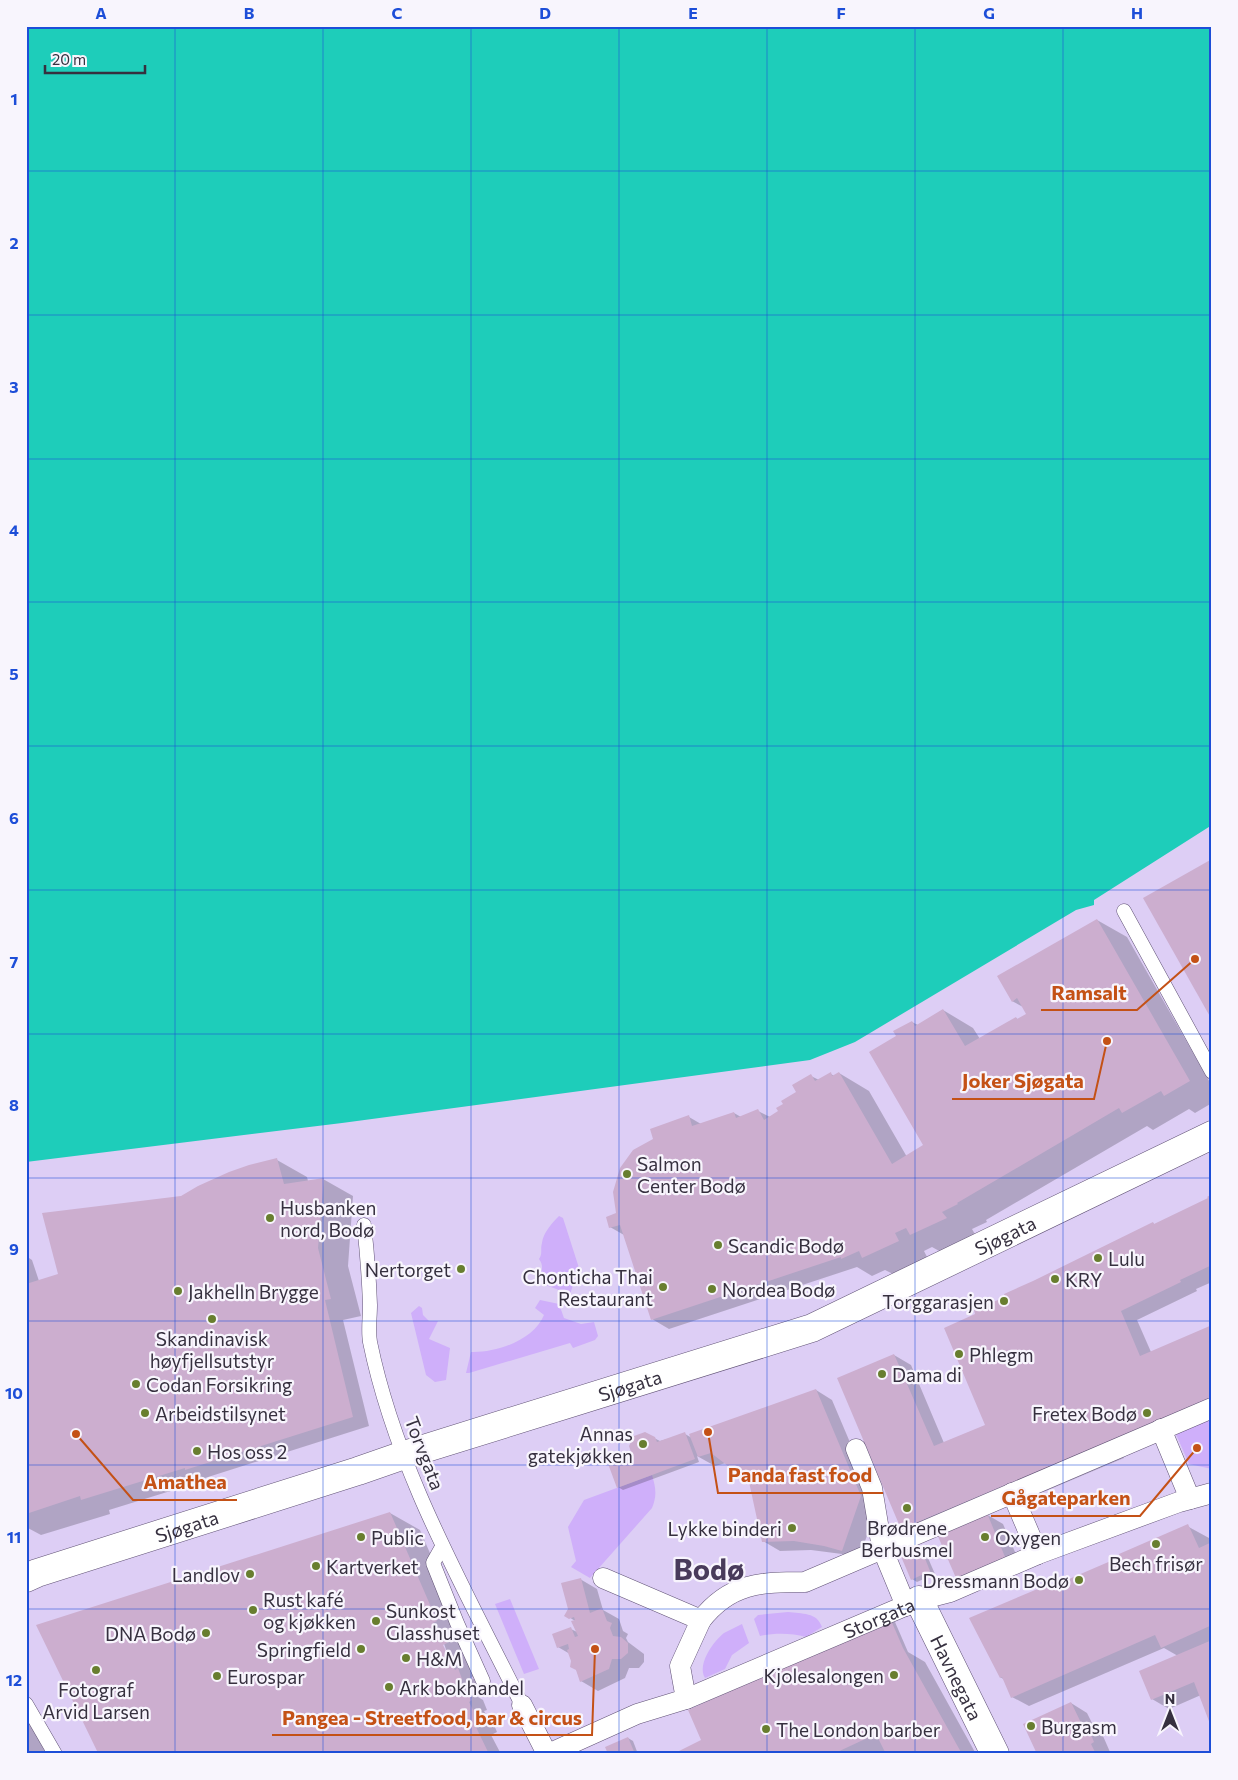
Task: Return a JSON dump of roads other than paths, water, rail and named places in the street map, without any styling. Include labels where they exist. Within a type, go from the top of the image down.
[{"type":"street","name":"Sjøgata","points":[[26,1578],[404,1455],[812,1328],[1212,1135]]},
{"type":"street","points":[[686,1699],[680,1666],[701,1620],[711,1607],[727,1595],[742,1587],[765,1582],[804,1582],[1212,1408]]},
{"type":"street","points":[[1161,1429],[1190,1499]]},
{"type":"street","points":[[856,1449],[872,1488],[882,1548],[913,1603]]},
{"type":"street","points":[[1012,1493],[1038,1554]]},
{"type":"street","name":"Storgata","points":[[547,1754],[636,1714],[686,1699],[913,1603],[950,1592],[1038,1554],[1190,1499],[1212,1493]]},
{"type":"street","points":[[602,1578],[701,1620]]},
{"type":"street","name":"Havnegata","points":[[913,1603],[996,1754]]},
{"type":"street","points":[[522,1706],[547,1754]]},
{"type":"lane","points":[[1124,911],[1212,1072]]},
{"type":"lane","name":"Torvgata","points":[[364,1225],[370,1305],[369,1340],[389,1414],[442,1547],[522,1706]]},
{"type":"lane","points":[[442,1547],[433,1563],[483,1681]]},
{"type":"lane","points":[[26,1704],[55,1754]]},
{"type":"place","name":"Ramsalt","points":[[1195,959]]},
{"type":"place","name":"Joker Sjøgata","points":[[1107,1041]]},
{"type":"place","name":"Salmon Center Bodø","points":[[627,1174]]},
{"type":"place","name":"Husbanken nord, Bodø","points":[[270,1218]]},
{"type":"place","name":"Scandic Bodø","points":[[718,1245]]},
{"type":"place","name":"Lulu","points":[[1098,1258]]},
{"type":"place","name":"Nertorget","points":[[461,1269]]},
{"type":"place","name":"KRY","points":[[1055,1279]]},
{"type":"place","name":"Chonticha Thai Restaurant","points":[[663,1287]]},
{"type":"place","name":"Nordea Bodø","points":[[712,1289]]},
{"type":"place","name":"Jakhelln Brygge","points":[[178,1291]]},
{"type":"place","name":"Torggarasjen","points":[[1004,1301]]},
{"type":"place","name":"Skandinavisk høyfjellsutstyr","points":[[212,1319]]},
{"type":"place","name":"Phlegm","points":[[959,1354]]},
{"type":"place","name":"Dama di","points":[[882,1374]]},
{"type":"place","name":"Codan Forsikring","points":[[136,1384]]},
{"type":"place","name":"Arbeidstilsynet","points":[[145,1413]]},
{"type":"place","name":"Fretex Bodø","points":[[1147,1413]]},
{"type":"place","name":"Panda fast food","points":[[708,1432]]},
{"type":"place","name":"Amathea","points":[[76,1434]]},
{"type":"place","name":"Annas gatekjøkken","points":[[643,1444]]},
{"type":"place","name":"Gågateparken","points":[[1197,1448]]},
{"type":"place","name":"Hos oss 2","points":[[197,1451]]},
{"type":"place","name":"Brødrene Berbusmel","points":[[907,1508]]},
{"type":"place","name":"Lykke binderi","points":[[792,1528]]},
{"type":"place","name":"Public","points":[[361,1537]]},
{"type":"place","name":"Oxygen","points":[[985,1537]]},
{"type":"place","name":"Bech frisør","points":[[1156,1544]]},
{"type":"place","name":"Kartverket","points":[[316,1566]]},
{"type":"place","name":"Landlov","points":[[250,1574]]},
{"type":"place","name":"Dressmann Bodø","points":[[1079,1580]]},
{"type":"place","name":"Rust kafé og kjøkken","points":[[253,1610]]},
{"type":"place","name":"Sunkost Glasshuset","points":[[376,1621]]},
{"type":"place","name":"DNA Bodø","points":[[206,1633]]},
{"type":"place","name":"Springfield","points":[[361,1649]]},
{"type":"place","name":"Pangea - Streetfood, bar & circus","points":[[595,1649]]},
{"type":"place","name":"H&M","points":[[406,1658]]},
{"type":"place","name":"Fotograf Arvid Larsen","points":[[96,1670]]},
{"type":"place","name":"Kjolesalongen","points":[[894,1675]]},
{"type":"place","name":"Eurospar","points":[[217,1676]]},
{"type":"place","name":"Ark bokhandel","points":[[389,1687]]},
{"type":"place","name":"Burgasm","points":[[1031,1726]]},
{"type":"place","name":"The London barber","points":[[766,1729]]},
{"type":"district","name":"Bodø","points":[[709,1568]]}]
